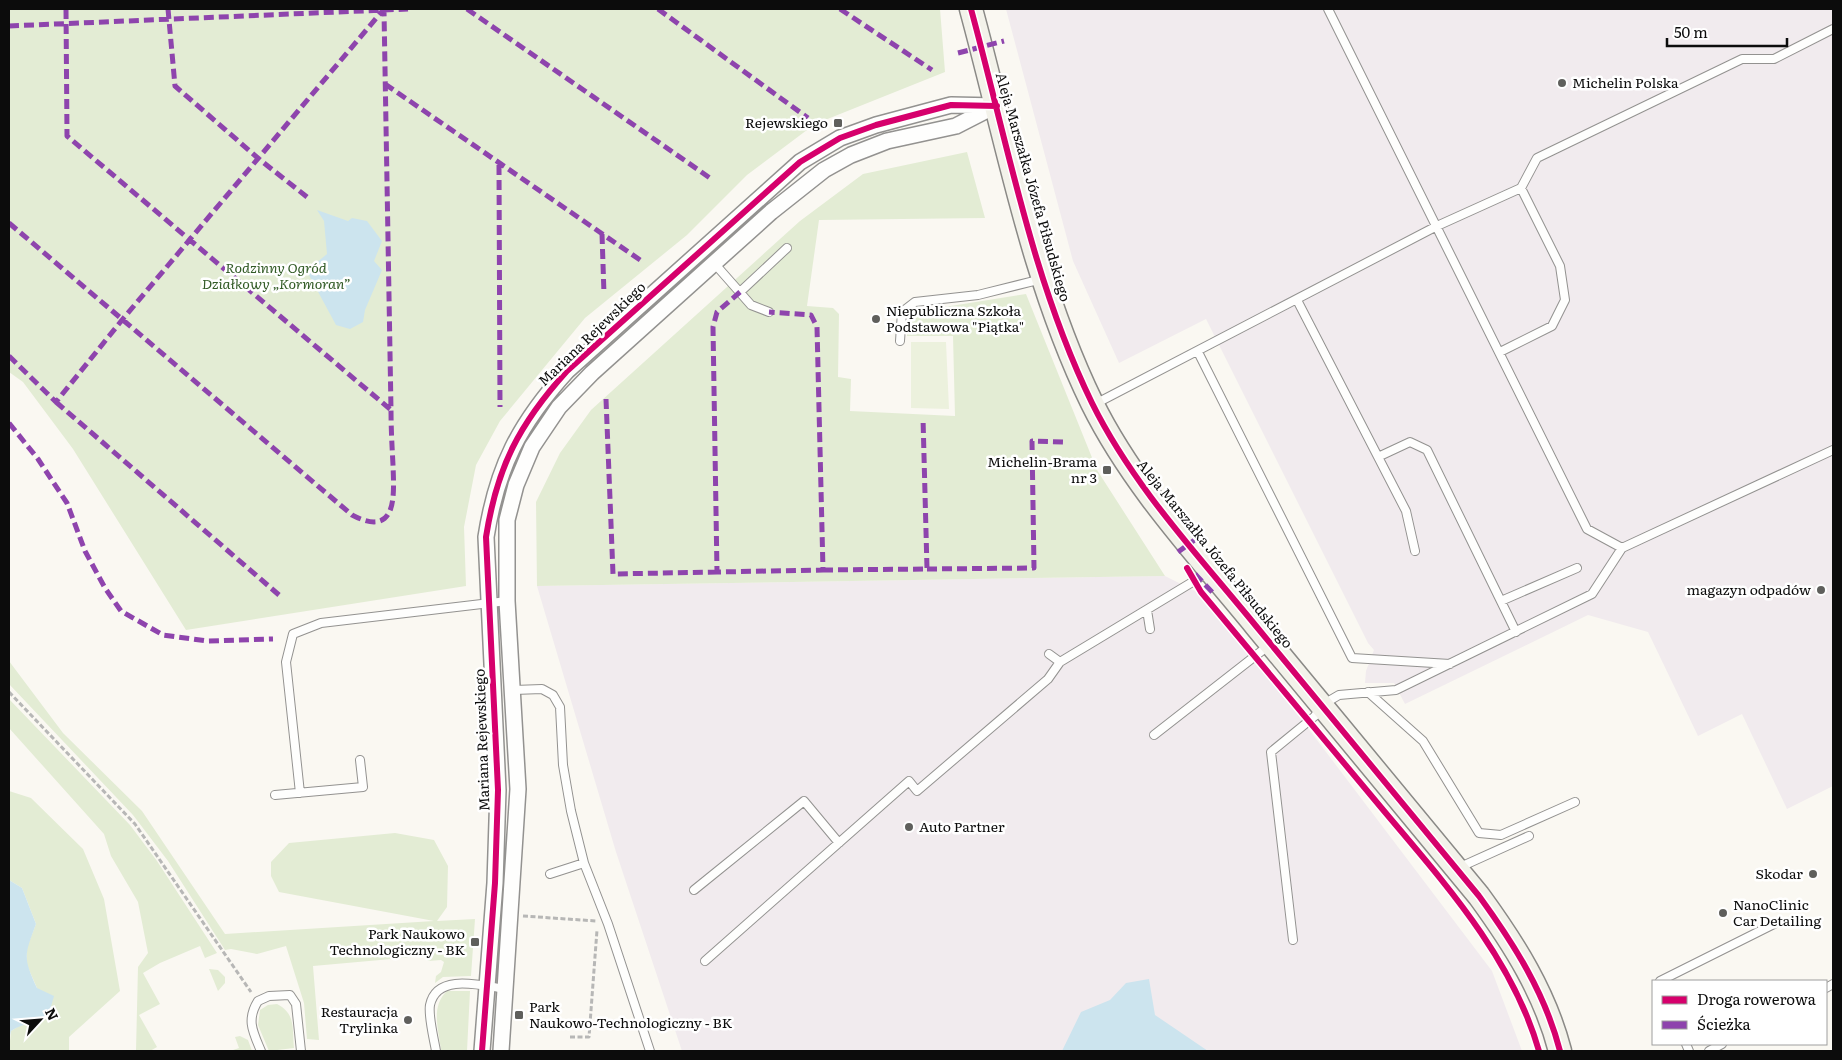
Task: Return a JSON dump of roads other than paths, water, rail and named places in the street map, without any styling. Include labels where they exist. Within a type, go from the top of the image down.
[{"type":"street","name":"Aleja Marszałka Józefa Piłsudskiego","points":[[971,9],[1044,279],[1073,359],[1093,405],[1132,472],[1456,869],[1510,938],[1545,1006],[1560,1051]]},
{"type":"street","name":"Mariana Rejewskiego","points":[[482,1051],[495,883],[498,790],[486,537],[490,509],[500,474],[515,440],[543,398],[566,371],[800,162],[824,146],[862,129],[951,105],[996,106]]},
{"type":"street","name":"Mariana Rejewskiego","points":[[501,1051],[518,789],[514,690],[507,601],[507,520],[516,485],[532,447],[559,407],[592,373],[771,212],[824,170],[851,155],[887,141],[956,126],[996,106]]},
{"type":"lane","points":[[1328,9],[1587,529],[1622,548]]},
{"type":"lane","points":[[1093,405],[1437,226],[1521,188],[1537,158],[1742,59],[1774,59],[1833,29]]},
{"type":"lane","points":[[1500,352],[1552,326],[1565,300],[1560,266],[1521,188]]},
{"type":"lane","points":[[740,292],[787,248]]},
{"type":"lane","points":[[714,263],[751,305],[769,312]]},
{"type":"lane","points":[[900,341],[902,312],[915,302],[978,295],[1044,279]]},
{"type":"lane","points":[[1297,300],[1380,456],[1406,511],[1415,552]]},
{"type":"lane","points":[[1198,352],[1352,658],[1451,664]]},
{"type":"lane","points":[[1380,456],[1410,442],[1427,450],[1516,632]]},
{"type":"lane","points":[[1293,940],[1270,752],[1315,716],[1322,705],[1339,694],[1396,690],[1516,632],[1592,594],[1622,548],[1833,450]]},
{"type":"lane","points":[[1501,601],[1577,568]]},
{"type":"lane","points":[[705,961],[908,781],[917,791],[1048,679],[1060,662],[1211,571]]},
{"type":"lane","points":[[300,793],[286,662],[293,634],[320,623],[507,601]]},
{"type":"lane","points":[[1146,610],[1150,629]]},
{"type":"lane","points":[[1154,735],[1271,644]]},
{"type":"lane","points":[[1049,654],[1060,662]]},
{"type":"lane","points":[[514,690],[542,689],[553,695],[560,707],[564,765],[570,811],[584,863],[600,904],[650,1051]]},
{"type":"lane","points":[[1368,692],[1423,741],[1479,833],[1502,835],[1575,802]]},
{"type":"lane","points":[[275,795],[363,787],[360,760]]},
{"type":"lane","points":[[694,890],[804,801],[838,843]]},
{"type":"lane","points":[[1456,869],[1529,836]]},
{"type":"lane","points":[[550,874],[584,863]]},
{"type":"lane","points":[[1662,980],[1774,924]]},
{"type":"lane","points":[[436,1051],[430,1005],[436,993],[448,984],[506,989]]},
{"type":"lane","points":[[261,1051],[250,1022],[252,1010],[258,1000],[269,996],[290,995],[296,1004],[301,1051]]},
{"type":"lane","points":[[1709,1051],[1720,1045]]},
{"type":"water","points":[[317,210],[348,221],[352,218],[367,221],[382,241],[374,261],[382,270],[365,310],[363,322],[350,329],[336,325],[309,275],[310,268],[327,254],[324,221]]},
{"type":"water","points":[[9,880],[22,888],[36,924],[27,950],[27,963],[32,978],[37,988],[54,996],[48,1017],[11,1031],[9,1040]]},
{"type":"water","points":[[1149,979],[1155,1015],[1208,1051],[1062,1051],[1081,1012],[1110,1000],[1126,983]]},
{"type":"place","name":"Michelin Polska","points":[[1562,83]]},
{"type":"place","name":"Rejewskiego","points":[[838,123]]},
{"type":"place","name":"Niepubliczna Szkoła Podstawowa \"Piątka\"","points":[[876,319]]},
{"type":"place","name":"Michelin-Brama nr 3","points":[[1107,470]]},
{"type":"place","name":"magazyn odpadów","points":[[1821,590]]},
{"type":"place","name":"Auto Partner","points":[[909,827]]},
{"type":"place","name":"Skodar","points":[[1813,874]]},
{"type":"place","name":"NanoClinic Car Detailing","points":[[1723,913]]},
{"type":"place","name":"Park Naukowo Technologiczny - BK","points":[[475,942]]},
{"type":"place","name":"Park Naukowo-Technologiczny - BK","points":[[519,1015]]},
{"type":"place","name":"Restauracja Trylinka","points":[[408,1020]]},
{"type":"park label","name":"Rodzinny Ogród Działkowy „Kormoran”","points":[[276,276]]}]
